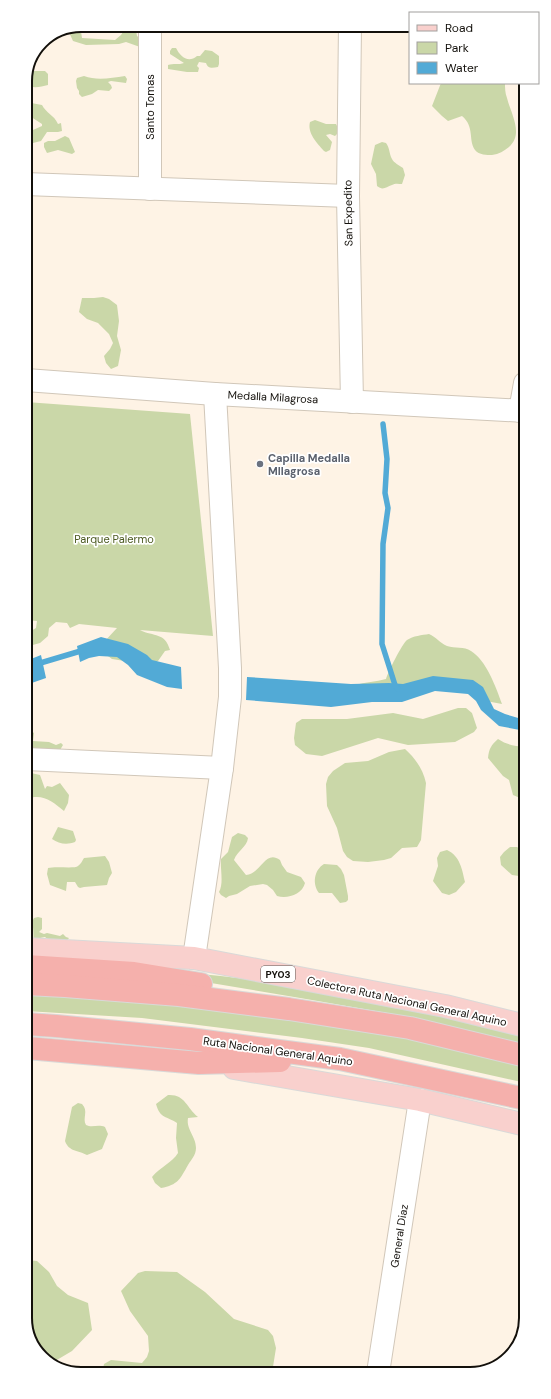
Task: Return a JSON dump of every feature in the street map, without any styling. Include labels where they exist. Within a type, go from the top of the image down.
[{"type":"highway","points":[[32,966],[134,974],[195,983],[289,1009]]},
{"type":"highway","points":[[32,984],[179,995],[289,1009],[410,1028],[519,1054]]},
{"type":"highway","name":"Ruta Nacional General Aquino","points":[[32,1024],[190,1039],[340,1059],[519,1097]]},
{"type":"highway","name":"Ruta Nacional General Aquino","points":[[32,1049],[199,1063],[340,1059]]},
{"type":"main road","name":"Colectora Ruta Nacional General Aquino","points":[[32,949],[194,958],[437,1005],[519,1024]]},
{"type":"main road","points":[[199,1063],[268,1073],[420,1100],[519,1123]]},
{"type":"street","name":"Santo Tomas","points":[[150,32],[150,189]]},
{"type":"street","name":"San Expedito","points":[[350,32],[348,196],[352,402]]},
{"type":"street","points":[[32,184],[348,196]]},
{"type":"street","name":"Medalla Milagrosa","points":[[32,380],[215,394],[519,411]]},
{"type":"street","points":[[194,958],[222,768],[230,697],[230,668],[215,394]]},
{"type":"street","points":[[32,759],[222,768]]},
{"type":"street","name":"General Diaz","points":[[379,1367],[420,1100]]},
{"type":"green space","points":[[74,32],[81,32],[82,38],[115,40],[123,32],[136,32],[137,36],[143,41],[140,47],[126,42],[119,44],[86,45],[73,41],[70,33]]},
{"type":"green space","points":[[172,48],[176,48],[182,56],[187,59],[200,56],[205,50],[212,51],[219,56],[218,67],[210,68],[206,63],[199,62],[197,66],[199,68],[198,72],[168,69],[168,65],[184,63],[170,54]]},
{"type":"green space","points":[[33,71],[45,71],[48,74],[48,85],[33,87],[32,78]]},
{"type":"green space","points":[[84,76],[99,79],[125,76],[127,79],[126,83],[108,82],[112,88],[109,91],[98,90],[92,94],[82,97],[79,94],[76,81],[77,78]]},
{"type":"green space","points":[[441,84],[505,84],[506,94],[515,124],[516,136],[509,147],[497,154],[492,155],[479,153],[473,146],[469,125],[462,116],[448,121],[432,106]]},
{"type":"green space","points":[[32,103],[42,105],[58,124],[61,123],[62,131],[47,132],[41,141],[33,143],[33,130],[42,126],[42,124],[32,118]]},
{"type":"green space","points":[[315,120],[326,124],[336,124],[338,128],[335,136],[330,134],[326,135],[332,142],[330,150],[326,152],[311,134],[309,126],[310,122]]},
{"type":"green space","points":[[65,136],[69,138],[75,152],[72,154],[58,150],[47,153],[44,143],[48,141],[55,141]]},
{"type":"green space","points":[[382,142],[386,143],[395,163],[403,168],[405,175],[402,184],[394,184],[386,188],[377,186],[376,174],[371,164],[375,145]]},
{"type":"green space","points":[[103,297],[109,299],[117,305],[119,321],[117,336],[121,350],[118,366],[111,369],[106,363],[104,356],[113,343],[109,334],[98,323],[87,319],[79,312],[82,298]]},
{"type":"green space","name":"Parque Palermo","points":[[32,402],[190,414],[213,636],[140,630],[165,640],[170,650],[165,651],[158,661],[150,665],[112,659],[100,650],[104,642],[117,628],[79,624],[70,628],[67,623],[56,622],[49,628],[48,636],[40,643],[32,645],[32,630],[36,628],[37,621],[32,621]]},
{"type":"green space","points":[[429,634],[447,646],[465,649],[476,655],[490,674],[502,704],[486,701],[468,688],[397,690],[355,685],[386,679],[395,658],[407,640]]},
{"type":"green space","points":[[458,708],[466,708],[472,713],[477,728],[474,732],[455,742],[408,745],[378,738],[322,756],[306,754],[295,745],[294,738],[296,723],[302,719],[347,719],[393,713],[423,719]]},
{"type":"green space","points":[[32,732],[34,733],[33,741],[49,742],[56,745],[61,743],[63,745],[57,755],[32,749]]},
{"type":"green space","points":[[498,739],[505,743],[519,746],[519,798],[513,795],[509,780],[503,776],[488,758],[491,747]]},
{"type":"green space","points":[[405,749],[418,764],[426,783],[421,840],[417,847],[402,848],[391,858],[368,862],[353,861],[347,857],[343,851],[337,828],[327,806],[326,784],[328,777],[333,771],[345,763],[368,761],[389,752]]},
{"type":"green space","points":[[32,773],[40,775],[45,789],[47,786],[52,787],[60,783],[69,795],[68,803],[64,811],[51,801],[32,797]]},
{"type":"green space","points":[[58,827],[73,831],[76,840],[75,842],[63,844],[52,839]]},
{"type":"green space","points":[[238,833],[245,835],[248,838],[246,844],[234,860],[246,875],[256,871],[267,860],[275,857],[280,860],[287,872],[301,877],[305,883],[301,891],[294,895],[281,897],[277,896],[267,885],[263,884],[250,886],[237,894],[226,898],[221,895],[219,892],[222,880],[221,859],[228,852],[232,837]]},
{"type":"green space","points":[[510,847],[519,848],[519,876],[512,875],[501,865],[500,857]]},
{"type":"green space","points":[[447,850],[458,859],[465,882],[456,892],[449,895],[442,893],[433,881],[438,866],[437,858],[440,852]]},
{"type":"green space","points":[[105,856],[109,862],[112,873],[107,885],[80,888],[75,882],[67,882],[66,891],[50,885],[47,874],[48,868],[76,867],[84,858]]},
{"type":"green space","points":[[324,864],[337,865],[341,869],[344,875],[348,896],[348,900],[346,902],[340,903],[332,893],[319,893],[315,886],[315,877],[318,870]]},
{"type":"green space","points":[[34,918],[42,918],[42,929],[39,932],[60,936],[63,934],[69,938],[64,944],[50,941],[45,937],[40,938],[34,943],[32,922]]},
{"type":"green space","points":[[115,967],[239,978],[314,989],[367,999],[519,1031],[519,1044],[416,1018]]},
{"type":"green space","points":[[32,993],[144,1001],[373,1030],[519,1061],[519,1081],[369,1048],[142,1018],[32,1011]]},
{"type":"green space","points":[[168,1095],[174,1095],[182,1099],[198,1117],[188,1118],[188,1126],[196,1144],[196,1148],[193,1157],[178,1181],[167,1187],[161,1188],[155,1183],[152,1177],[173,1160],[178,1153],[176,1138],[177,1123],[162,1115],[156,1104]]},
{"type":"green space","points":[[78,1103],[82,1104],[85,1109],[86,1125],[105,1127],[108,1134],[102,1149],[87,1155],[71,1149],[65,1141],[72,1107]]},
{"type":"green space","points":[[32,1260],[37,1261],[49,1272],[57,1286],[68,1295],[88,1303],[92,1330],[72,1351],[56,1360],[44,1350],[36,1337],[32,1325]]},
{"type":"green space","points":[[145,1271],[177,1272],[205,1292],[234,1319],[268,1330],[273,1336],[276,1348],[273,1367],[103,1367],[104,1364],[111,1360],[142,1363],[147,1357],[149,1351],[148,1336],[130,1311],[121,1291],[138,1273]]},
{"type":"water","points":[[101,637],[128,644],[147,655],[152,660],[181,667],[182,689],[167,687],[137,675],[128,665],[117,657],[99,656],[80,662],[77,646]]},
{"type":"water","points":[[41,655],[46,678],[32,683],[32,659]]},
{"type":"water","points":[[433,676],[473,680],[483,687],[494,709],[519,718],[519,730],[499,726],[481,710],[476,701],[468,694],[435,691],[402,702],[372,702],[331,707],[246,700],[247,677],[351,684],[403,684]]},
{"type":"waterway","points":[[383,424],[387,459],[385,493],[388,508],[383,544],[382,644],[395,685],[398,689]]},
{"type":"waterway","points":[[37,664],[84,650]]},
{"type":"place","name":"Capilla Medalla MIlagrosa","points":[[260,464]]}]
